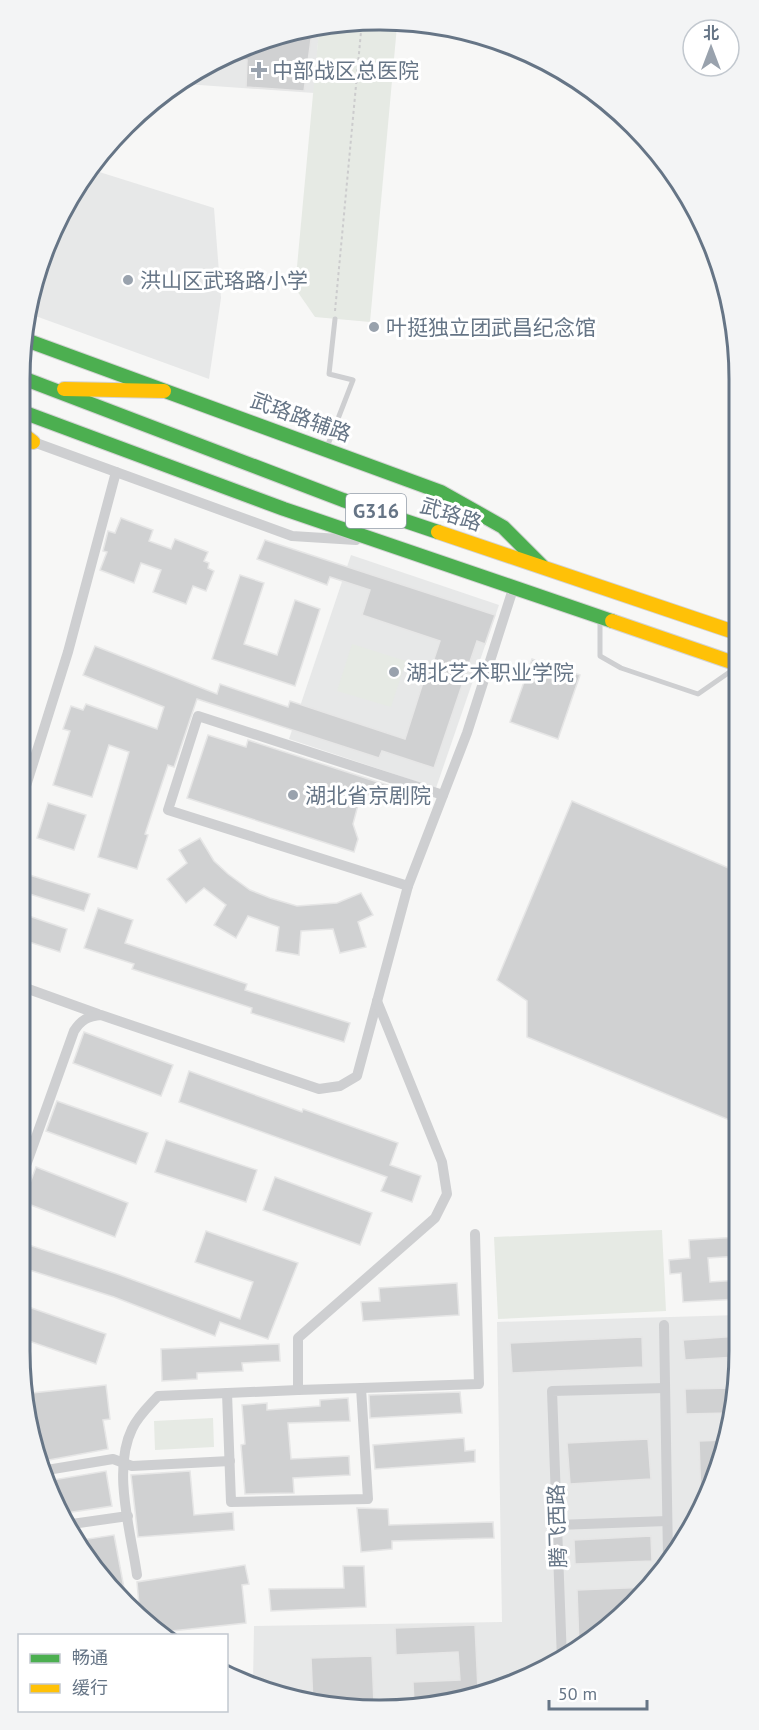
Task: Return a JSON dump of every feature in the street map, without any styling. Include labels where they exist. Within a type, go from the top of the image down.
[{"type":"main road","name":"武珞路辅路","points":[[32,342],[423,484],[485,514],[512,532],[542,566]]},
{"type":"main road","name":"武珞路","points":[[30,381],[343,500],[729,630]]},
{"type":"main road","points":[[50,388],[164,391]]},
{"type":"main road","name":"G316","points":[[30,415],[376,542],[729,662]]},
{"type":"street","points":[[30,441],[292,536],[376,542]]},
{"type":"street","points":[[30,773],[68,652],[116,472]]},
{"type":"street","points":[[30,990],[319,1089],[330,1089],[357,1076],[408,886],[467,733],[513,589]]},
{"type":"street","points":[[408,886],[168,810],[198,716],[443,795]]},
{"type":"street","points":[[298,1390],[298,1338],[435,1218],[447,1194],[442,1162],[377,1000]]},
{"type":"street","points":[[30,1154],[74,1031],[80,1022],[90,1016],[101,1015]]},
{"type":"street","points":[[137,1575],[122,1474],[123,1462],[132,1429],[158,1396],[479,1384],[475,1234]]},
{"type":"street","points":[[664,1325],[668,1548]]},
{"type":"street","points":[[227,1393],[231,1502],[368,1499],[361,1388]]},
{"type":"street","name":"腾飞西路","points":[[562,1648],[552,1391],[665,1388]]},
{"type":"street","points":[[51,1469],[113,1459],[132,1466],[230,1461]]},
{"type":"street","points":[[76,1523],[128,1516]]},
{"type":"street","points":[[557,1525],[667,1521]]},
{"type":"lane","points":[[326,448],[353,380],[329,374],[334,319]]},
{"type":"lane","points":[[600,618],[600,656],[621,668],[698,694],[729,671]]},
{"type":"path","points":[[334,319],[361,31]]},
{"type":"shaded area","points":[[357,31],[397,31],[370,322],[315,317],[295,288],[318,36]]},
{"type":"shaded area","name":"中部战区总医院","points":[[319,36],[314,93],[192,85],[246,57],[289,42]]},
{"type":"shaded area","name":"洪山区武珞路小学","points":[[99,172],[214,208],[221,298],[209,379],[36,316],[49,267],[66,225]]},
{"type":"shaded area","name":"湖北艺术职业学院","points":[[351,555],[499,605],[436,788],[289,739]]},
{"type":"shaded area","points":[[352,644],[406,661],[391,707],[337,691]]},
{"type":"shaded area","points":[[662,1230],[666,1311],[498,1319],[494,1237]]},
{"type":"shaded area","points":[[729,1315],[726,1396],[717,1441],[693,1505],[670,1545],[627,1598],[574,1641],[534,1664],[470,1688],[425,1697],[357,1699],[311,1693],[253,1676],[254,1626],[502,1622],[497,1322]]},
{"type":"shaded area","points":[[213,1418],[214,1447],[155,1450],[154,1421]]},
{"type":"building","points":[[311,37],[304,91],[246,87],[247,60],[240,59],[289,42]]},
{"type":"building","points":[[121,518],[153,530],[149,541],[171,549],[175,539],[208,552],[204,561],[209,563],[208,568],[214,571],[206,591],[193,586],[186,604],[153,592],[161,570],[141,563],[134,583],[100,570],[107,552],[103,551],[108,531],[115,533]]},
{"type":"building","points":[[265,540],[495,615],[485,644],[477,641],[434,768],[382,751],[379,758],[197,699],[174,767],[168,765],[145,834],[148,835],[137,869],[98,857],[129,752],[109,745],[92,797],[53,785],[70,731],[63,729],[71,706],[83,710],[86,704],[157,729],[164,707],[83,675],[95,646],[217,694],[220,684],[288,707],[290,701],[405,739],[427,670],[430,671],[440,641],[362,615],[370,590],[330,577],[327,585],[257,559]]},
{"type":"building","points":[[240,575],[264,583],[244,644],[277,655],[295,600],[320,609],[295,686],[212,659]]},
{"type":"building","points":[[532,659],[580,675],[558,739],[510,722]]},
{"type":"building","points":[[208,735],[246,747],[248,740],[387,785],[370,793],[358,805],[353,824],[358,839],[354,852],[187,798]]},
{"type":"building","points":[[572,801],[729,868],[729,1120],[527,1037],[527,1001],[497,980]]},
{"type":"building","points":[[48,803],[86,815],[74,850],[37,838]]},
{"type":"building","points":[[200,838],[214,861],[228,874],[250,890],[270,898],[297,906],[337,903],[361,893],[373,915],[358,922],[366,947],[340,953],[333,929],[301,931],[299,955],[276,951],[279,927],[248,916],[236,938],[214,925],[226,905],[204,888],[186,903],[167,879],[187,863],[179,850]]},
{"type":"building","points":[[30,875],[90,894],[84,911],[30,894]]},
{"type":"building","points":[[98,908],[133,920],[125,943],[247,984],[245,990],[350,1023],[344,1042],[251,1013],[252,1008],[132,969],[134,964],[84,948]]},
{"type":"building","points":[[30,916],[67,929],[60,952],[30,942]]},
{"type":"building","points":[[84,1032],[173,1065],[161,1096],[73,1063]]},
{"type":"building","points":[[189,1071],[302,1112],[303,1109],[398,1143],[390,1165],[421,1176],[412,1202],[381,1191],[387,1177],[179,1102]]},
{"type":"building","points":[[57,1101],[148,1133],[136,1164],[46,1131]]},
{"type":"building","points":[[166,1140],[257,1170],[246,1202],[155,1172]]},
{"type":"building","points":[[36,1167],[128,1203],[115,1237],[30,1205],[30,1183]]},
{"type":"building","points":[[275,1177],[372,1213],[360,1245],[263,1210]]},
{"type":"building","points":[[206,1231],[298,1263],[268,1339],[220,1322],[215,1336],[114,1297],[30,1270],[30,1245],[240,1319],[253,1282],[195,1262]]},
{"type":"building","points":[[729,1238],[729,1257],[708,1258],[710,1282],[729,1281],[729,1300],[683,1302],[681,1273],[670,1274],[669,1260],[690,1258],[689,1240]]},
{"type":"building","points":[[457,1283],[459,1315],[363,1321],[361,1302],[380,1301],[379,1288]]},
{"type":"building","points":[[30,1307],[106,1334],[96,1364],[30,1341]]},
{"type":"building","points":[[642,1337],[643,1367],[512,1373],[510,1343]]},
{"type":"building","points":[[729,1337],[729,1358],[685,1360],[683,1340]]},
{"type":"building","points":[[279,1344],[280,1361],[242,1363],[243,1371],[197,1373],[197,1379],[162,1381],[161,1349]]},
{"type":"building","points":[[106,1385],[110,1419],[103,1420],[108,1449],[48,1460],[33,1393]]},
{"type":"building","points":[[727,1388],[723,1413],[686,1414],[685,1389]]},
{"type":"building","points":[[460,1392],[462,1413],[370,1418],[369,1395]]},
{"type":"building","points":[[348,1398],[350,1421],[288,1423],[291,1459],[349,1456],[350,1475],[293,1478],[294,1493],[245,1494],[241,1445],[245,1444],[242,1405],[267,1403],[267,1410],[320,1406],[320,1400]]},
{"type":"building","points":[[464,1438],[465,1451],[475,1450],[475,1462],[375,1469],[373,1445]]},
{"type":"building","points":[[648,1439],[651,1479],[570,1484],[567,1443]]},
{"type":"building","points":[[717,1440],[701,1487],[699,1441]]},
{"type":"building","points":[[106,1471],[112,1506],[70,1512],[55,1480]]},
{"type":"building","points":[[190,1471],[194,1515],[233,1512],[234,1530],[138,1537],[131,1475]]},
{"type":"building","points":[[357,1508],[388,1509],[389,1525],[493,1522],[494,1538],[392,1541],[392,1549],[361,1552]]},
{"type":"building","points":[[114,1535],[124,1589],[102,1563],[86,1539]]},
{"type":"building","points":[[651,1536],[652,1561],[575,1564],[574,1540]]},
{"type":"building","points":[[245,1565],[249,1584],[242,1585],[246,1623],[171,1631],[139,1604],[137,1582]]},
{"type":"building","points":[[343,1566],[364,1566],[366,1607],[271,1611],[269,1589],[344,1588]]},
{"type":"building","points":[[636,1588],[610,1613],[579,1638],[577,1590]]},
{"type":"building","points":[[475,1625],[478,1686],[414,1698],[413,1682],[460,1680],[458,1652],[396,1655],[395,1628]]},
{"type":"building","points":[[372,1656],[374,1700],[313,1693],[311,1658]]},
{"type":"traffic: fast","points":[[32,342],[441,492],[503,527],[542,566]]},
{"type":"traffic: fast","points":[[30,381],[343,500],[438,532]]},
{"type":"traffic: fast","points":[[30,415],[284,509],[612,621]]},
{"type":"traffic: slow","points":[[64,389],[164,391]]},
{"type":"traffic: slow","points":[[438,532],[729,630]]},
{"type":"traffic: slow","points":[[612,621],[729,661]]},
{"type":"place","name":"中部战区总医院","points":[[259,70]]},
{"type":"place","name":"洪山区武珞路小学","points":[[128,280]]},
{"type":"place","name":"叶挺独立团武昌纪念馆","points":[[374,327]]},
{"type":"place","name":"湖北艺术职业学院","points":[[394,672]]},
{"type":"place","name":"湖北省京剧院","points":[[293,795]]}]
